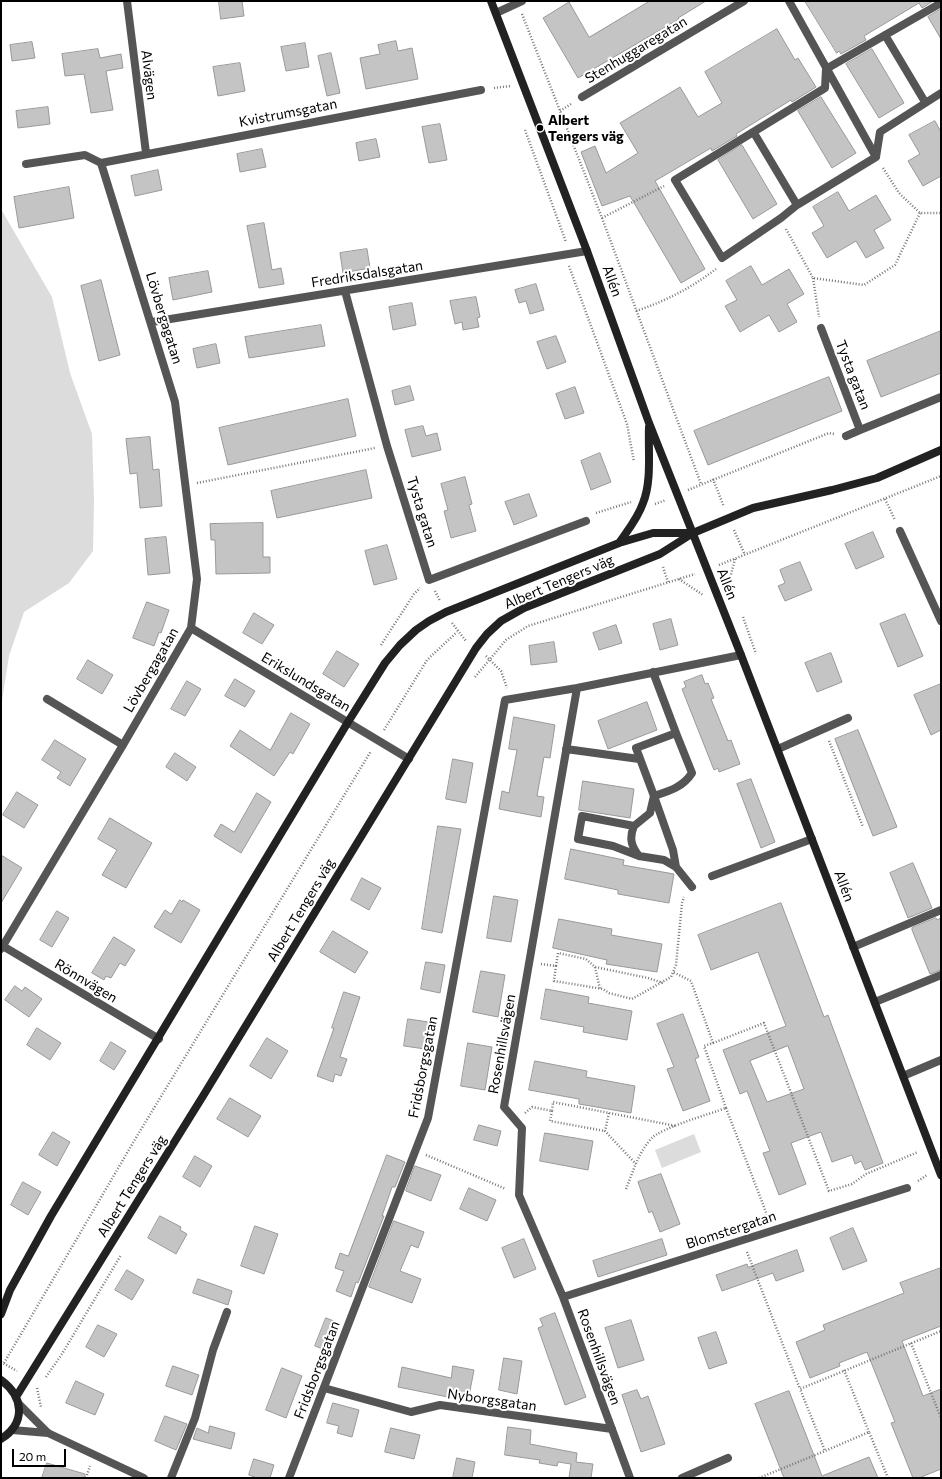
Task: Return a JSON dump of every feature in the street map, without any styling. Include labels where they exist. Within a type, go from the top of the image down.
[{"type":"main road","name":"Allén","points":[[491,1],[587,252],[649,423],[723,608],[941,1175]]},
{"type":"main road","points":[[619,543],[634,522],[643,503],[647,488],[649,423]]},
{"type":"main road","name":"Albert Tengers väg","points":[[18,1400],[476,648],[487,634],[501,621],[524,608],[660,554],[693,532],[753,508],[877,478],[941,450]]},
{"type":"main road","name":"Albert Tengers väg","points":[[1,1314],[10,1290],[51,1216],[159,1039],[348,722],[385,663],[400,645],[416,630],[446,612],[619,543],[653,533],[693,532]]},
{"type":"main road","points":[[1,1380],[10,1387],[18,1400],[18,1417],[12,1430],[1,1439]]},
{"type":"street","name":"Alvägen","points":[[127,1],[146,153]]},
{"type":"street","name":"Stenhuggaregatan","points":[[582,97],[744,1]]},
{"type":"street","points":[[789,1],[876,157]]},
{"type":"street","points":[[496,13],[520,2]]},
{"type":"street","points":[[826,69],[941,2]]},
{"type":"street","points":[[885,35],[925,102]]},
{"type":"street","points":[[826,69],[825,88],[675,180],[722,258],[781,218],[797,205],[876,157],[880,132],[941,93]]},
{"type":"street","name":"Kvistrumsgatan","points":[[100,163],[481,90]]},
{"type":"street","points":[[754,132],[797,205]]},
{"type":"street","points":[[26,164],[85,155],[100,163]]},
{"type":"street","name":"Lövbergagatan","points":[[2,947],[191,628],[198,579],[176,402],[152,322],[100,163]]},
{"type":"street","name":"Fredriksdalsgatan","points":[[152,322],[587,252]]},
{"type":"street","name":"Tysta gatan","points":[[345,291],[387,446],[429,580],[586,520]]},
{"type":"street","name":"Tysta gatan","points":[[821,328],[860,430]]},
{"type":"street","name":"Tysta gatan","points":[[846,436],[941,397]]},
{"type":"street","points":[[900,530],[941,621]]},
{"type":"street","name":"Erikslundsgatan","points":[[191,628],[409,759]]},
{"type":"street","points":[[577,688],[741,655]]},
{"type":"street","points":[[653,672],[692,772],[686,782],[674,789],[654,796]]},
{"type":"street","name":"Fridsborgsgatan","points":[[289,1478],[428,1118],[505,700],[577,688]]},
{"type":"street","name":"Rosenhillsvägen","points":[[577,688],[504,1107],[522,1128],[519,1195],[563,1297],[630,1478]]},
{"type":"street","points":[[47,699],[123,745]]},
{"type":"street","points":[[778,750],[848,718]]},
{"type":"street","points":[[676,733],[636,748],[673,850],[676,867]]},
{"type":"street","points":[[566,749],[639,758]]},
{"type":"street","points":[[639,856],[632,848],[632,831],[634,826],[650,813],[654,796]]},
{"type":"street","points":[[634,826],[582,816],[578,839],[613,846],[639,856],[664,860],[676,867],[692,887]]},
{"type":"street","points":[[712,876],[812,839]]},
{"type":"street","points":[[853,947],[941,910]]},
{"type":"street","name":"Rönnvägen","points":[[2,947],[159,1039]]},
{"type":"street","points":[[875,1002],[941,975]]},
{"type":"street","points":[[903,1076],[941,1060]]},
{"type":"street","name":"Blomstergatan","points":[[563,1297],[907,1188]]},
{"type":"street","points":[[171,1478],[195,1418],[213,1350],[227,1312]]},
{"type":"street","name":"Nyborgsgatan","points":[[324,1388],[411,1412],[440,1405],[612,1429]]},
{"type":"street","points":[[18,1400],[48,1432],[144,1478]]},
{"type":"street","points":[[12,1430],[48,1432]]},
{"type":"street","points":[[682,1478],[698,1475],[728,1458]]},
{"type":"path","points":[[520,2],[701,484],[829,433],[846,436]]},
{"type":"path","points":[[481,90],[524,84]]},
{"type":"path","points":[[876,157],[899,193],[920,213],[941,213]]},
{"type":"path","points":[[602,218],[675,180]]},
{"type":"path","points":[[813,278],[864,285],[895,265],[920,213]]},
{"type":"path","points":[[781,218],[813,278],[821,328]]},
{"type":"path","points":[[636,311],[662,302],[698,283],[716,269],[722,258]]},
{"type":"path","points":[[187,485],[387,446]]},
{"type":"path","points":[[723,608],[735,559],[941,476]]},
{"type":"path","points":[[885,498],[900,530]]},
{"type":"path","points":[[586,520],[593,514],[628,501],[653,505]]},
{"type":"path","points":[[490,659],[506,640],[528,626],[679,579]]},
{"type":"path","points":[[4,1363],[142,1130],[378,740],[428,660],[457,632]]},
{"type":"path","points":[[824,729],[863,827]]},
{"type":"path","points":[[663,983],[648,978],[595,967],[586,959],[558,953],[554,981],[600,989],[632,999],[663,983],[671,977],[676,965],[682,903],[686,892],[692,887]]},
{"type":"path","points":[[530,962],[556,966]]},
{"type":"path","points":[[595,967],[600,989]]},
{"type":"path","points":[[673,972],[691,981],[713,1043]]},
{"type":"path","points":[[774,1230],[726,1108],[704,1046],[764,1023],[829,1191],[852,1184],[866,1174],[930,1146]]},
{"type":"path","points":[[636,1164],[605,1131],[550,1120],[553,1102],[676,1126]]},
{"type":"path","points":[[516,1121],[532,1107],[552,1111]]},
{"type":"path","points":[[626,1189],[642,1151],[652,1137],[676,1126],[726,1108]]},
{"type":"path","points":[[605,1131],[609,1113]]},
{"type":"path","points":[[416,1150],[519,1195]]},
{"type":"path","points":[[907,1188],[938,1167]]},
{"type":"path","points":[[743,1240],[825,1450]]},
{"type":"path","points":[[800,1389],[941,1331]]},
{"type":"path","points":[[911,1343],[941,1418]]},
{"type":"path","points":[[844,1370],[888,1478]]},
{"type":"path","points":[[759,1478],[869,1432]]},
{"type":"shaded area","points":[[1,209],[52,297],[70,373],[92,434],[94,501],[93,551],[69,583],[24,612],[9,656],[1,707]]},
{"type":"shaded area","points":[[694,1134],[701,1152],[662,1168],[655,1150]]},
{"type":"building","points":[[219,1],[242,1],[244,16],[221,19]]},
{"type":"building","points":[[650,1],[706,1],[678,18],[679,19],[578,78],[543,18],[569,2],[589,37]]},
{"type":"building","points":[[805,1],[933,1],[922,8],[919,3],[864,36],[866,40],[841,54],[839,51],[837,53]]},
{"type":"building","points":[[941,9],[941,39],[928,17]]},
{"type":"building","points":[[777,29],[795,60],[798,58],[816,87],[792,102],[791,100],[736,134],[737,136],[712,151],[711,148],[655,181],[705,269],[681,283],[630,196],[602,206],[581,152],[595,146],[606,173],[638,153],[620,123],[680,87],[698,117],[722,103],[705,72]]},
{"type":"building","points":[[396,41],[398,51],[412,48],[418,79],[366,89],[360,58],[380,54],[378,45]]},
{"type":"building","points":[[32,42],[35,58],[12,61],[10,45]]},
{"type":"building","points":[[305,43],[309,67],[286,71],[281,47]]},
{"type":"building","points":[[98,49],[100,58],[121,54],[123,68],[106,71],[113,110],[91,113],[84,74],[65,76],[62,54]]},
{"type":"building","points":[[872,49],[904,103],[879,118],[846,64]]},
{"type":"building","points":[[331,53],[340,93],[327,96],[318,56]]},
{"type":"building","points":[[240,63],[245,91],[218,96],[213,67]]},
{"type":"building","points":[[821,97],[856,153],[832,168],[798,111]]},
{"type":"building","points":[[48,107],[50,124],[18,128],[16,111]]},
{"type":"building","points":[[935,121],[941,132],[941,176],[923,186],[908,161],[920,154],[909,135]]},
{"type":"building","points":[[440,124],[447,160],[429,163],[422,127]]},
{"type":"building","points":[[376,139],[380,157],[359,161],[356,143]]},
{"type":"building","points":[[742,145],[777,204],[753,219],[718,160]]},
{"type":"building","points":[[262,149],[266,167],[240,172],[237,154]]},
{"type":"building","points":[[158,170],[162,190],[135,196],[131,176]]},
{"type":"building","points":[[69,187],[74,218],[19,228],[14,197]]},
{"type":"building","points":[[838,192],[849,211],[876,195],[891,220],[874,230],[884,248],[866,258],[856,241],[827,258],[812,233],[824,226],[813,207]]},
{"type":"building","points":[[264,223],[272,270],[281,268],[284,284],[259,288],[247,226]]},
{"type":"building","points":[[367,249],[370,268],[343,273],[340,253]]},
{"type":"building","points":[[751,266],[762,285],[789,269],[804,294],[787,304],[797,322],[779,332],[769,315],[740,332],[725,306],[737,300],[726,281]]},
{"type":"building","points":[[208,271],[212,292],[173,300],[169,278]]},
{"type":"building","points":[[101,280],[120,355],[99,361],[81,286]]},
{"type":"building","points":[[536,284],[544,310],[530,314],[526,301],[519,303],[515,290]]},
{"type":"building","points":[[476,297],[480,317],[477,318],[479,327],[463,330],[462,322],[455,324],[450,301]]},
{"type":"building","points":[[412,303],[416,325],[393,330],[389,307]]},
{"type":"building","points":[[321,325],[325,346],[249,358],[245,337]]},
{"type":"building","points":[[941,331],[941,373],[881,397],[867,361]]},
{"type":"building","points":[[556,336],[566,362],[547,369],[537,342]]},
{"type":"building","points":[[216,344],[220,363],[197,368],[193,349]]},
{"type":"building","points":[[829,377],[842,411],[708,465],[694,431]]},
{"type":"building","points":[[410,386],[414,400],[395,405],[392,391]]},
{"type":"building","points":[[575,387],[584,413],[565,419],[556,394]]},
{"type":"building","points":[[348,399],[356,436],[228,465],[219,428]]},
{"type":"building","points":[[423,426],[426,436],[437,433],[441,450],[412,457],[405,430]]},
{"type":"building","points":[[150,437],[153,470],[159,469],[162,506],[140,508],[137,473],[130,474],[126,439]]},
{"type":"building","points":[[600,453],[611,482],[591,490],[581,461]]},
{"type":"building","points":[[366,470],[372,498],[277,518],[271,491]]},
{"type":"building","points":[[465,477],[472,504],[469,505],[476,531],[451,538],[444,511],[448,510],[441,484]]},
{"type":"building","points":[[529,494],[537,516],[514,525],[505,502]]},
{"type":"building","points":[[263,523],[263,557],[270,557],[270,573],[216,574],[215,540],[211,540],[210,524]]},
{"type":"building","points":[[873,532],[884,557],[856,569],[845,544]]},
{"type":"building","points":[[166,537],[170,573],[148,575],[145,539]]},
{"type":"building","points":[[387,545],[397,579],[374,585],[365,551]]},
{"type":"building","points":[[800,562],[812,590],[785,601],[778,586],[785,583],[780,570]]},
{"type":"building","points":[[147,602],[169,610],[161,633],[159,632],[154,646],[133,638]]},
{"type":"building","points":[[254,613],[274,625],[262,644],[243,633]]},
{"type":"building","points":[[905,614],[923,656],[898,667],[880,624]]},
{"type":"building","points":[[671,619],[678,645],[660,650],[653,624]]},
{"type":"building","points":[[616,625],[622,643],[599,650],[593,633]]},
{"type":"building","points":[[554,642],[557,662],[531,665],[529,646]]},
{"type":"building","points":[[337,651],[359,664],[344,687],[323,674]]},
{"type":"building","points":[[831,653],[842,682],[817,692],[805,663]]},
{"type":"building","points":[[88,660],[113,675],[102,694],[77,679]]},
{"type":"building","points":[[702,675],[705,684],[708,683],[714,698],[711,699],[728,741],[731,740],[740,764],[719,772],[718,768],[714,770],[682,689],[686,687],[684,682]]},
{"type":"building","points":[[235,679],[255,691],[245,707],[225,696]]},
{"type":"building","points":[[187,681],[201,689],[185,716],[171,709]]},
{"type":"building","points":[[941,684],[941,730],[931,735],[914,695]]},
{"type":"building","points":[[647,702],[657,730],[608,749],[598,721]]},
{"type":"building","points":[[291,713],[310,724],[293,754],[290,752],[274,776],[230,746],[240,730],[270,750]]},
{"type":"building","points":[[514,717],[555,725],[550,758],[544,757],[537,796],[544,797],[541,817],[499,809],[502,791],[509,793],[517,750],[509,749]]},
{"type":"building","points":[[858,730],[897,827],[873,836],[835,739]]},
{"type":"building","points":[[55,740],[86,759],[70,786],[57,778],[61,772],[42,760]]},
{"type":"building","points":[[175,753],[196,767],[187,781],[166,767]]},
{"type":"building","points":[[453,759],[473,763],[466,803],[446,799]]},
{"type":"building","points":[[751,779],[775,842],[761,848],[737,784]]},
{"type":"building","points":[[583,781],[634,789],[630,818],[579,810]]},
{"type":"building","points":[[17,792],[38,805],[24,828],[3,815]]},
{"type":"building","points":[[257,793],[271,802],[241,853],[214,836],[221,824],[234,832]]},
{"type":"building","points":[[110,818],[152,843],[126,888],[102,875],[117,850],[98,839]]},
{"type":"building","points":[[438,826],[461,829],[442,933],[422,929]]},
{"type":"building","points":[[571,849],[624,860],[623,865],[674,874],[669,903],[618,894],[618,890],[565,879]]},
{"type":"building","points":[[1,855],[22,868],[1,903]]},
{"type":"building","points":[[913,863],[932,908],[908,918],[890,873]]},
{"type":"building","points":[[362,878],[381,888],[369,910],[351,900]]},
{"type":"building","points":[[494,896],[518,900],[511,942],[487,938]]},
{"type":"building","points":[[180,900],[182,902],[183,900],[200,910],[181,943],[154,927],[165,910],[171,914]]},
{"type":"building","points":[[781,903],[824,1017],[828,1015],[883,1163],[865,1170],[861,1161],[855,1164],[852,1155],[832,1162],[821,1132],[791,1143],[806,1184],[779,1195],[763,1153],[770,1151],[747,1091],[740,1094],[723,1050],[786,1026],[758,952],[711,970],[698,935]],"holes":[[[788,1046],[804,1089],[767,1102],[750,1061]]]},
{"type":"building","points":[[57,911],[69,918],[52,947],[40,940]]},
{"type":"building","points":[[936,918],[937,920],[941,918],[941,970],[930,974],[912,928]]},
{"type":"building","points":[[559,919],[612,929],[611,935],[662,944],[657,972],[606,964],[607,960],[553,948]]},
{"type":"building","points":[[333,931],[368,952],[355,973],[320,952]]},
{"type":"building","points":[[114,937],[135,950],[125,966],[120,963],[111,978],[106,976],[104,980],[92,973]]},
{"type":"building","points":[[426,962],[445,965],[440,993],[421,989]]},
{"type":"building","points":[[481,971],[505,975],[498,1017],[473,1012]]},
{"type":"building","points":[[15,986],[22,991],[25,987],[42,999],[29,1017],[5,1000]]},
{"type":"building","points":[[546,989],[589,997],[588,1003],[632,1011],[627,1040],[583,1032],[584,1027],[541,1019]]},
{"type":"building","points":[[344,992],[360,997],[340,1057],[347,1059],[341,1076],[335,1074],[333,1082],[317,1076],[334,1028],[332,1028]]},
{"type":"building","points":[[683,1014],[699,1057],[695,1059],[710,1101],[683,1111],[667,1069],[674,1067],[657,1024]]},
{"type":"building","points":[[408,1019],[429,1022],[425,1049],[404,1046]]},
{"type":"building","points":[[37,1028],[61,1043],[50,1060],[27,1045]]},
{"type":"building","points":[[267,1038],[288,1051],[271,1079],[250,1066]]},
{"type":"building","points":[[111,1042],[126,1051],[114,1070],[100,1061]]},
{"type":"building","points":[[468,1043],[492,1047],[485,1090],[461,1086]]},
{"type":"building","points":[[535,1061],[587,1071],[586,1077],[635,1086],[631,1113],[579,1104],[579,1099],[529,1090]]},
{"type":"building","points":[[230,1098],[261,1116],[248,1137],[217,1119]]},
{"type":"building","points":[[479,1125],[501,1131],[497,1146],[474,1140]]},
{"type":"building","points":[[53,1132],[70,1142],[57,1166],[39,1155]]},
{"type":"building","points":[[545,1133],[593,1141],[588,1170],[540,1161]]},
{"type":"building","points":[[387,1155],[405,1162],[395,1187],[392,1187],[382,1216],[384,1216],[358,1283],[356,1282],[351,1297],[336,1291],[344,1271],[335,1268],[340,1253],[348,1256]]},
{"type":"building","points":[[195,1156],[212,1166],[200,1187],[183,1177]]},
{"type":"building","points":[[415,1166],[441,1175],[431,1201],[406,1191]]},
{"type":"building","points":[[661,1174],[680,1224],[660,1232],[652,1211],[649,1213],[638,1182]]},
{"type":"building","points":[[23,1182],[41,1192],[28,1215],[11,1205]]},
{"type":"building","points":[[469,1188],[496,1200],[487,1221],[460,1209]]},
{"type":"building","points":[[160,1216],[181,1227],[180,1230],[187,1234],[176,1254],[148,1238]]},
{"type":"building","points":[[394,1221],[424,1232],[418,1248],[411,1245],[400,1271],[421,1279],[412,1303],[369,1287]]},
{"type":"building","points":[[255,1226],[278,1234],[264,1274],[241,1266]]},
{"type":"building","points":[[853,1228],[867,1261],[843,1270],[830,1238]]},
{"type":"building","points":[[524,1239],[536,1269],[514,1278],[502,1248]]},
{"type":"building","points":[[662,1239],[667,1255],[598,1277],[593,1261]]},
{"type":"building","points":[[797,1250],[804,1271],[776,1281],[773,1273],[722,1291],[716,1275],[747,1264],[748,1267]]},
{"type":"building","points":[[941,1268],[941,1326],[902,1341],[923,1396],[941,1389],[941,1469],[919,1478],[913,1478],[891,1423],[895,1422],[867,1352],[839,1363],[840,1366],[810,1378],[796,1342],[825,1330],[823,1325],[904,1293],[900,1283]]},
{"type":"building","points":[[127,1270],[144,1280],[132,1300],[115,1290]]},
{"type":"building","points":[[198,1279],[232,1291],[228,1305],[193,1293]]},
{"type":"building","points":[[555,1313],[586,1397],[565,1405],[538,1328],[543,1326],[540,1319]]},
{"type":"building","points":[[326,1318],[339,1323],[328,1351],[315,1346]]},
{"type":"building","points":[[631,1320],[644,1360],[618,1368],[605,1328]]},
{"type":"building","points":[[98,1325],[117,1334],[104,1357],[86,1347]]},
{"type":"building","points":[[716,1332],[727,1363],[709,1369],[698,1338]]},
{"type":"building","points":[[504,1358],[522,1361],[517,1394],[499,1390]]},
{"type":"building","points":[[173,1366],[199,1375],[192,1395],[166,1386]]},
{"type":"building","points":[[453,1366],[474,1370],[468,1401],[398,1387],[402,1367],[451,1378]]},
{"type":"building","points":[[282,1368],[302,1376],[286,1418],[266,1410]]},
{"type":"building","points":[[76,1381],[104,1394],[95,1415],[66,1403]]},
{"type":"building","points":[[637,1390],[641,1399],[648,1396],[665,1444],[641,1452],[622,1395]]},
{"type":"building","points":[[789,1391],[822,1476],[869,1457],[878,1478],[784,1478],[755,1404]]},
{"type":"building","points":[[333,1403],[359,1410],[352,1437],[337,1433],[339,1426],[327,1423]]},
{"type":"building","points":[[165,1416],[187,1424],[176,1450],[155,1441]]},
{"type":"building","points":[[210,1426],[235,1433],[231,1449],[193,1439],[197,1428],[208,1433]]},
{"type":"building","points":[[508,1427],[531,1430],[530,1444],[577,1453],[576,1462],[593,1464],[591,1478],[569,1478],[571,1464],[558,1462],[557,1466],[539,1463],[540,1460],[505,1455]]},
{"type":"building","points":[[391,1428],[420,1435],[414,1459],[385,1452]]},
{"type":"building","points":[[457,1458],[475,1462],[472,1478],[453,1478]]},
{"type":"building","points":[[254,1459],[274,1465],[270,1478],[257,1478],[249,1475]]},
{"type":"building","points":[[47,1463],[85,1474],[85,1478],[42,1478]]},
{"type":"place","name":"Albert Tengers väg","points":[[540,128]]}]
